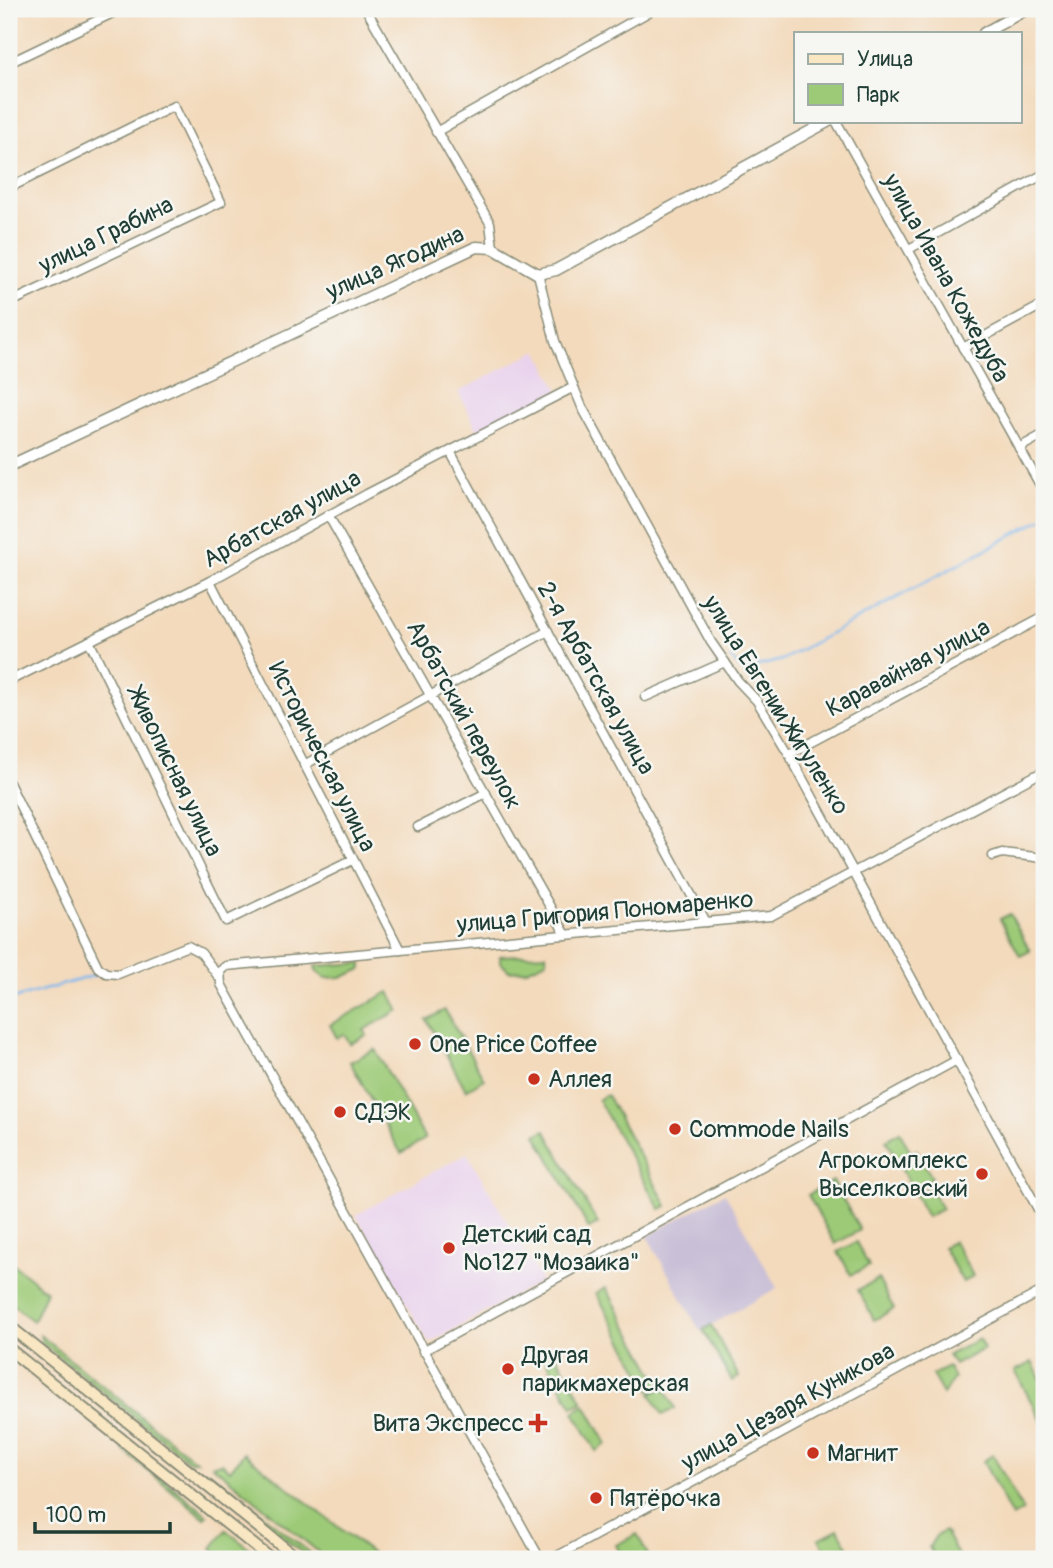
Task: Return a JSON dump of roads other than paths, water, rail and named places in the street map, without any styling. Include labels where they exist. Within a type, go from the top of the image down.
[{"type":"main road","points":[[9,1326],[298,1559]]},
{"type":"main road","points":[[9,1349],[271,1559]]},
{"type":"street","points":[[9,63],[121,9]]},
{"type":"street","points":[[436,132],[654,9]]},
{"type":"street","points":[[986,32],[1027,9]]},
{"type":"street","points":[[368,10],[490,223],[493,248]]},
{"type":"street","name":"улица Грабина","points":[[9,188],[174,106],[221,202],[9,303]]},
{"type":"street","points":[[538,274],[556,270],[827,122]]},
{"type":"street","name":"улица Ивана Кожедуба","points":[[837,122],[1044,492]]},
{"type":"street","points":[[909,248],[1044,174]]},
{"type":"street","name":"улица Ягодина","points":[[9,466],[477,247],[493,248],[538,274]]},
{"type":"street","name":"улица Евгении Жигуленко","points":[[538,274],[555,341],[572,388],[711,642],[757,701],[789,754],[1044,1220]]},
{"type":"street","points":[[962,348],[1044,304]]},
{"type":"street","name":"Арбатская улица","points":[[9,681],[210,581],[328,514],[451,453],[572,388]]},
{"type":"street","points":[[1020,448],[1044,434]]},
{"type":"street","name":"2-я Арбатская улица","points":[[451,453],[706,922]]},
{"type":"street","name":"Арбатский переулок","points":[[328,514],[566,935]]},
{"type":"street","name":"Историческая улица","points":[[210,581],[400,950]]},
{"type":"street","name":"Каравайная улица","points":[[789,754],[1044,617]]},
{"type":"street","points":[[304,765],[548,631]]},
{"type":"street","name":"Живописная улица","points":[[89,641],[226,921],[353,860]]},
{"type":"street","points":[[645,698],[725,662]]},
{"type":"street","name":"улица Григория Пономаренко","points":[[219,973],[226,966],[771,916],[1044,771]]},
{"type":"street","points":[[9,783],[98,967],[106,973],[118,974],[188,946],[201,953],[219,973],[540,1559]]},
{"type":"street","points":[[418,827],[486,793]]},
{"type":"street","points":[[993,856],[1002,853],[1044,858]]},
{"type":"street","points":[[424,1351],[957,1060]]},
{"type":"street","name":"улица Цезаря Куникова","points":[[552,1559],[1044,1290]]},
{"type":"waterway","points":[[731,658],[742,670],[782,660],[1044,518]]},
{"type":"waterway","points":[[9,1000],[96,975]]},
{"type":"place","name":"One Price Coffee","points":[[415,1044]]},
{"type":"place","name":"Аллея","points":[[534,1079]]},
{"type":"place","name":"СДЭК","points":[[340,1112]]},
{"type":"place","name":"Commode Nails","points":[[675,1129]]},
{"type":"place","name":"Агрокомплекс Выселковский","points":[[982,1174]]},
{"type":"place","name":"Детский сад №127 \"Мозаика\"","points":[[449,1248]]},
{"type":"place","name":"Другая парикмахерская","points":[[508,1369]]},
{"type":"place","name":"Вита Экспресс","points":[[538,1423]]},
{"type":"place","name":"Магнит","points":[[813,1453]]},
{"type":"place","name":"Пятёрочка","points":[[596,1498]]}]
